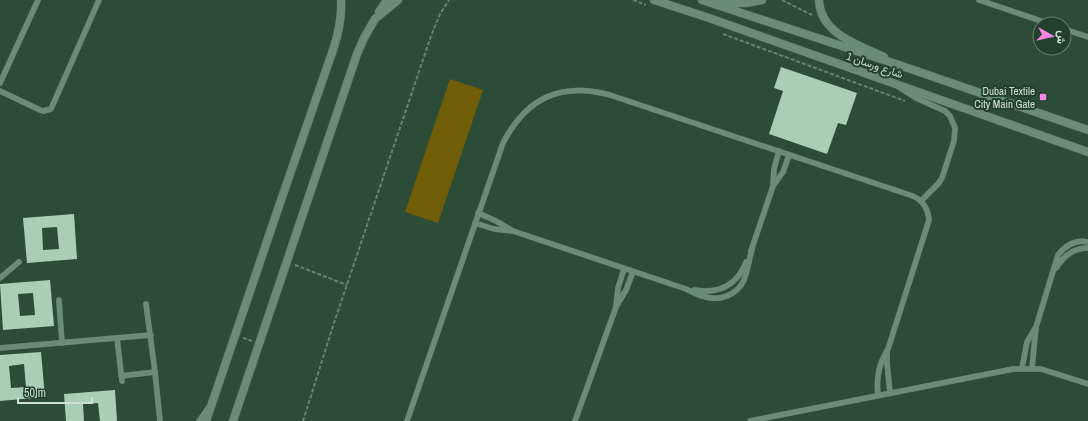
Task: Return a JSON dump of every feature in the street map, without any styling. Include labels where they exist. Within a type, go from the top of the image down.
[{"type":"street","points":[[206,421],[334,46],[342,11],[342,0]]},
{"type":"street","points":[[233,421],[258,343],[357,54],[364,38],[387,0]]},
{"type":"street","points":[[375,20],[398,0]]},
{"type":"street","points":[[705,1],[746,4],[762,0]]},
{"type":"street","points":[[819,0],[824,19],[836,32],[899,65]]},
{"type":"street","name":"شارع ورسان 1","points":[[705,1],[899,65],[1088,130]]},
{"type":"street","name":"شارع ورسان 1","points":[[652,3],[708,18],[1088,152]]},
{"type":"lane","points":[[0,83],[38,0]]},
{"type":"lane","points":[[0,91],[43,112],[51,109],[99,0]]},
{"type":"lane","points":[[979,0],[1032,18]]},
{"type":"lane","points":[[1072,32],[1088,37]]},
{"type":"lane","points":[[895,83],[916,98],[945,111],[954,122],[954,141],[942,178],[921,201]]},
{"type":"lane","points":[[407,421],[478,213],[503,142],[510,128],[521,115],[533,105],[547,97],[578,89],[610,94],[910,195],[921,201],[928,213],[929,220],[888,348],[878,371],[878,395]]},
{"type":"lane","points":[[478,213],[513,231],[706,297],[717,298],[727,296],[737,290],[743,282],[752,249],[773,186],[774,169],[779,151]]},
{"type":"lane","points":[[773,186],[783,172],[789,155]]},
{"type":"lane","points":[[475,224],[494,230],[513,231]]},
{"type":"lane","points":[[1022,368],[1028,342],[1036,327],[1058,255],[1070,244],[1077,242],[1088,242]]},
{"type":"lane","points":[[1054,271],[1063,258],[1076,250],[1088,248]]},
{"type":"lane","points":[[686,289],[703,292],[716,291],[727,286],[737,278],[744,268],[752,249]]},
{"type":"lane","points":[[0,278],[19,262]]},
{"type":"lane","points":[[616,307],[618,288],[624,269]]},
{"type":"lane","points":[[575,421],[616,307],[626,290],[633,272]]},
{"type":"lane","points":[[59,300],[62,343]]},
{"type":"lane","points":[[146,304],[151,335],[160,421]]},
{"type":"lane","points":[[1032,368],[1036,327]]},
{"type":"lane","points":[[0,348],[151,335]]},
{"type":"lane","points":[[117,338],[121,378],[155,372]]},
{"type":"lane","points":[[888,348],[887,371],[890,392]]},
{"type":"lane","points":[[750,421],[1003,370],[1032,368],[1049,371],[1088,384]]},
{"type":"lane","points":[[199,421],[213,402]]},
{"type":"lane","points":[[579,412],[580,421]]},
{"type":"path","points":[[303,421],[319,368],[430,36],[440,14],[449,0]]},
{"type":"path","points":[[633,0],[652,3]]},
{"type":"path","points":[[782,0],[817,17]]},
{"type":"path","points":[[721,33],[907,101]]},
{"type":"path","points":[[286,262],[347,285]]},
{"type":"path","points":[[246,331],[244,338],[258,343]]},
{"type":"shaded area","points":[[450,79],[483,90],[438,223],[405,212]]},
{"type":"building","points":[[781,67],[857,93],[846,125],[838,123],[827,154],[769,134],[783,91],[774,88]]},
{"type":"building","points":[[74,214],[77,259],[27,263],[23,218]],"holes":[[[57,227],[59,249],[43,250],[42,228]]]},
{"type":"building","points":[[50,280],[54,326],[3,330],[0,284]],"holes":[[[33,293],[35,315],[20,316],[18,294]]]},
{"type":"building","points":[[41,352],[45,397],[0,401],[0,355]],"holes":[[[24,364],[26,387],[11,388],[9,366]]]},
{"type":"building","points":[[115,390],[117,421],[100,421],[98,403],[83,404],[84,421],[66,421],[64,394]]},
{"type":"place","name":"Dubai Textile City Main Gate","points":[[1043,97]]}]
